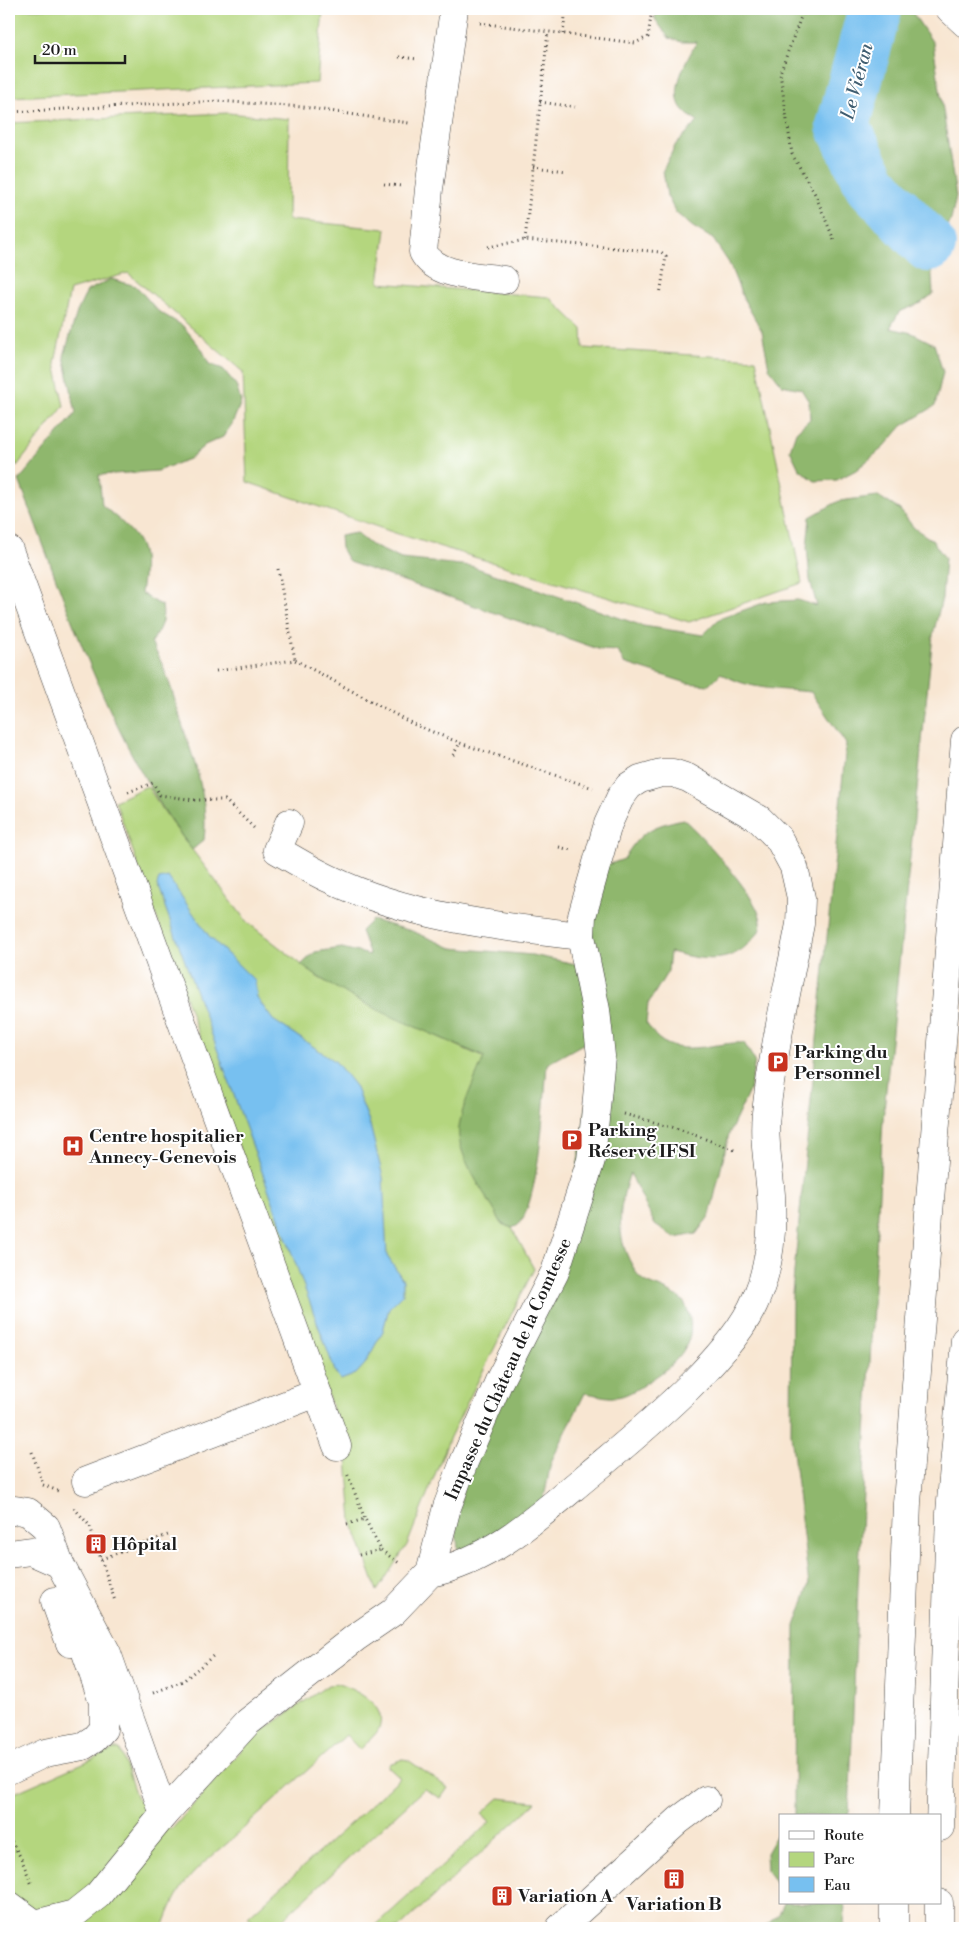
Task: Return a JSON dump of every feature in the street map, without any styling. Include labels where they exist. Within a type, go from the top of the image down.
[{"type":"main road","points":[[950,9],[965,23]]},
{"type":"main road","points":[[453,14],[437,127],[423,252],[431,263],[446,270],[504,280]]},
{"type":"main road","points":[[9,550],[337,1446]]},
{"type":"main road","points":[[894,1814],[907,1503],[965,740]]},
{"type":"main road","name":"Impasse du Château de la Comtesse","points":[[32,1926],[63,1918],[82,1909],[98,1895],[164,1814],[248,1722],[355,1638],[393,1612],[430,1573],[447,1507],[464,1462],[500,1381],[556,1272],[592,1160],[598,1109],[601,1056],[596,1010],[581,936],[582,916],[608,824],[620,798],[629,786],[661,772],[688,778],[759,819],[779,839],[794,867],[801,898],[800,924],[780,1027],[766,1115],[767,1164],[772,1231],[766,1265],[756,1299],[740,1330],[682,1392],[615,1452],[526,1526],[479,1557],[456,1568],[430,1573]]},
{"type":"main road","points":[[289,823],[277,850],[332,880],[380,898],[436,914],[505,928],[581,936]]},
{"type":"main road","points":[[940,1814],[950,1512],[965,1340]]},
{"type":"main road","points":[[86,1482],[317,1393]]},
{"type":"main road","points":[[9,1512],[16,1510],[28,1512],[46,1527],[60,1564],[74,1622],[103,1702],[102,1729],[94,1739],[83,1746],[45,1753]]},
{"type":"main road","points":[[9,1554],[31,1551],[60,1564],[107,1652],[164,1814]]},
{"type":"main road","points":[[9,1770],[45,1753],[82,1724],[90,1709],[88,1691],[55,1601]]},
{"type":"main road","points":[[560,1928],[680,1820],[706,1800]]},
{"type":"main road","points":[[894,1904],[894,1928]]},
{"type":"main road","points":[[939,1928],[940,1904]]},
{"type":"main road","points":[[9,1906],[32,1926]]},
{"type":"path","points":[[563,34],[566,9]]},
{"type":"path","points":[[453,14],[548,32],[626,42],[641,42],[648,37],[652,9]]},
{"type":"path","points":[[804,9],[780,73],[792,154],[815,194],[834,240]]},
{"type":"path","points":[[525,240],[548,32]]},
{"type":"path","points":[[9,112],[218,101],[303,107],[437,127]]},
{"type":"path","points":[[540,102],[575,107]]},
{"type":"path","points":[[533,167],[567,171]]},
{"type":"path","points":[[480,248],[525,240],[662,252],[666,256],[660,295]]},
{"type":"path","points":[[278,569],[295,660]]},
{"type":"path","points":[[216,671],[295,660],[412,724],[460,743],[620,798]]},
{"type":"path","points":[[453,756],[460,743]]},
{"type":"path","points":[[153,783],[160,795],[194,800],[225,800],[277,850]]},
{"type":"path","points":[[598,1109],[679,1128],[767,1164]]},
{"type":"path","points":[[32,1452],[43,1485]]},
{"type":"path","points":[[352,1486],[381,1550],[400,1564]]},
{"type":"path","points":[[346,1524],[366,1519]]},
{"type":"path","points":[[101,1559],[168,1535]]},
{"type":"path","points":[[359,1555],[381,1550]]},
{"type":"path","points":[[147,1695],[183,1681],[213,1656]]},
{"type":"green space","points":[[9,9],[323,9],[317,83],[9,97]]},
{"type":"green space","points":[[656,9],[910,9],[933,43],[956,197],[951,220],[937,237],[931,258],[933,294],[921,303],[899,312],[890,328],[912,333],[934,344],[943,372],[935,406],[902,426],[884,447],[856,470],[837,480],[815,481],[799,469],[790,450],[796,432],[810,419],[809,402],[801,389],[782,385],[769,368],[762,331],[743,298],[729,263],[713,239],[693,227],[676,213],[667,196],[663,170],[676,144],[698,121],[685,112],[677,96],[680,77],[697,42],[682,42],[669,38],[655,19]]},
{"type":"green space","points":[[228,113],[289,119],[288,220],[386,229],[379,283],[549,297],[582,329],[583,348],[756,359],[802,583],[689,622],[398,534],[247,482],[243,372],[128,273],[70,290],[55,363],[64,406],[17,466],[9,446],[9,123]]},
{"type":"green space","points":[[111,279],[136,286],[158,311],[183,326],[202,349],[209,364],[223,369],[236,385],[241,402],[232,424],[223,437],[205,445],[189,459],[157,471],[99,475],[102,505],[133,533],[142,551],[143,576],[141,593],[162,606],[162,621],[151,643],[165,671],[172,691],[195,765],[204,809],[204,840],[192,850],[163,808],[137,764],[114,718],[73,624],[19,480],[76,413],[64,356],[77,312],[87,291]]},
{"type":"green space","points":[[878,496],[900,510],[914,528],[932,540],[945,558],[942,598],[933,635],[883,1119],[858,1586],[849,1814],[794,1814],[795,1626],[809,1586],[791,1434],[792,1293],[846,744],[811,692],[753,686],[731,679],[721,673],[709,685],[687,683],[624,663],[618,651],[601,650],[349,562],[341,548],[340,536],[356,533],[371,545],[401,559],[471,566],[643,626],[703,635],[719,619],[766,602],[798,600],[817,606],[810,580],[807,547],[810,517],[839,501]]},
{"type":"green space","points":[[147,786],[174,826],[247,922],[319,978],[374,1007],[484,1058],[463,1114],[495,1211],[502,1224],[512,1228],[534,1269],[450,1437],[407,1545],[377,1591],[352,1521],[346,1446],[115,801]]},
{"type":"green space","points":[[683,819],[703,838],[742,885],[759,914],[761,924],[758,934],[746,946],[728,956],[710,959],[670,952],[668,971],[648,1004],[646,1023],[657,1037],[668,1045],[689,1048],[744,1043],[755,1061],[750,1089],[729,1134],[710,1215],[696,1234],[675,1238],[655,1225],[630,1173],[623,1196],[620,1219],[623,1243],[627,1254],[641,1279],[672,1293],[685,1304],[690,1318],[691,1330],[688,1341],[676,1360],[657,1376],[632,1392],[619,1397],[585,1393],[551,1462],[540,1519],[459,1557],[456,1532],[474,1417],[564,1254],[597,1036],[547,1064],[540,1146],[533,1190],[521,1222],[512,1228],[502,1224],[477,1182],[461,1149],[459,1138],[463,1108],[484,1057],[367,1004],[301,965],[315,952],[342,948],[370,955],[361,931],[372,920],[412,931],[452,948],[532,955],[576,964],[588,872],[624,859],[636,842],[655,827]]},
{"type":"green space","points":[[338,1684],[362,1695],[376,1707],[380,1715],[377,1732],[360,1750],[346,1735],[201,1866],[179,1892],[163,1928],[9,1928],[10,1795],[115,1749],[120,1749],[137,1799],[171,1830],[244,1747],[268,1727],[328,1685]]},
{"type":"green space","points":[[403,1759],[408,1760],[448,1788],[441,1798],[424,1789],[273,1928],[266,1928],[248,1917],[400,1778],[388,1767],[389,1764]]},
{"type":"green space","points":[[499,1798],[536,1802],[399,1928],[373,1928],[490,1822],[482,1813]]},
{"type":"green space","points":[[779,1831],[779,1887],[767,1871],[766,1853]]},
{"type":"green space","points":[[784,1904],[845,1904],[844,1928],[763,1928],[779,1914]]},
{"type":"water","points":[[168,877],[209,936],[255,981],[257,998],[273,1020],[335,1061],[355,1086],[369,1121],[383,1177],[387,1256],[403,1280],[403,1294],[389,1308],[383,1331],[365,1364],[356,1374],[341,1380],[336,1374],[157,885],[159,879]]},
{"type":"waterway","name":"Le Viéran","points":[[875,9],[843,126],[871,184],[929,245]]},
{"type":"place","name":"Parking du Personnel","points":[[778,1062]]},
{"type":"place","name":"Parking Réservé IFSI","points":[[572,1140]]},
{"type":"place","name":"Centre hospitalier Annecy-Genevois","points":[[73,1146]]},
{"type":"place","name":"Hôpital","points":[[96,1544]]},
{"type":"place","name":"Variation B","points":[[674,1879]]},
{"type":"place","name":"Variation A","points":[[502,1896]]}]
